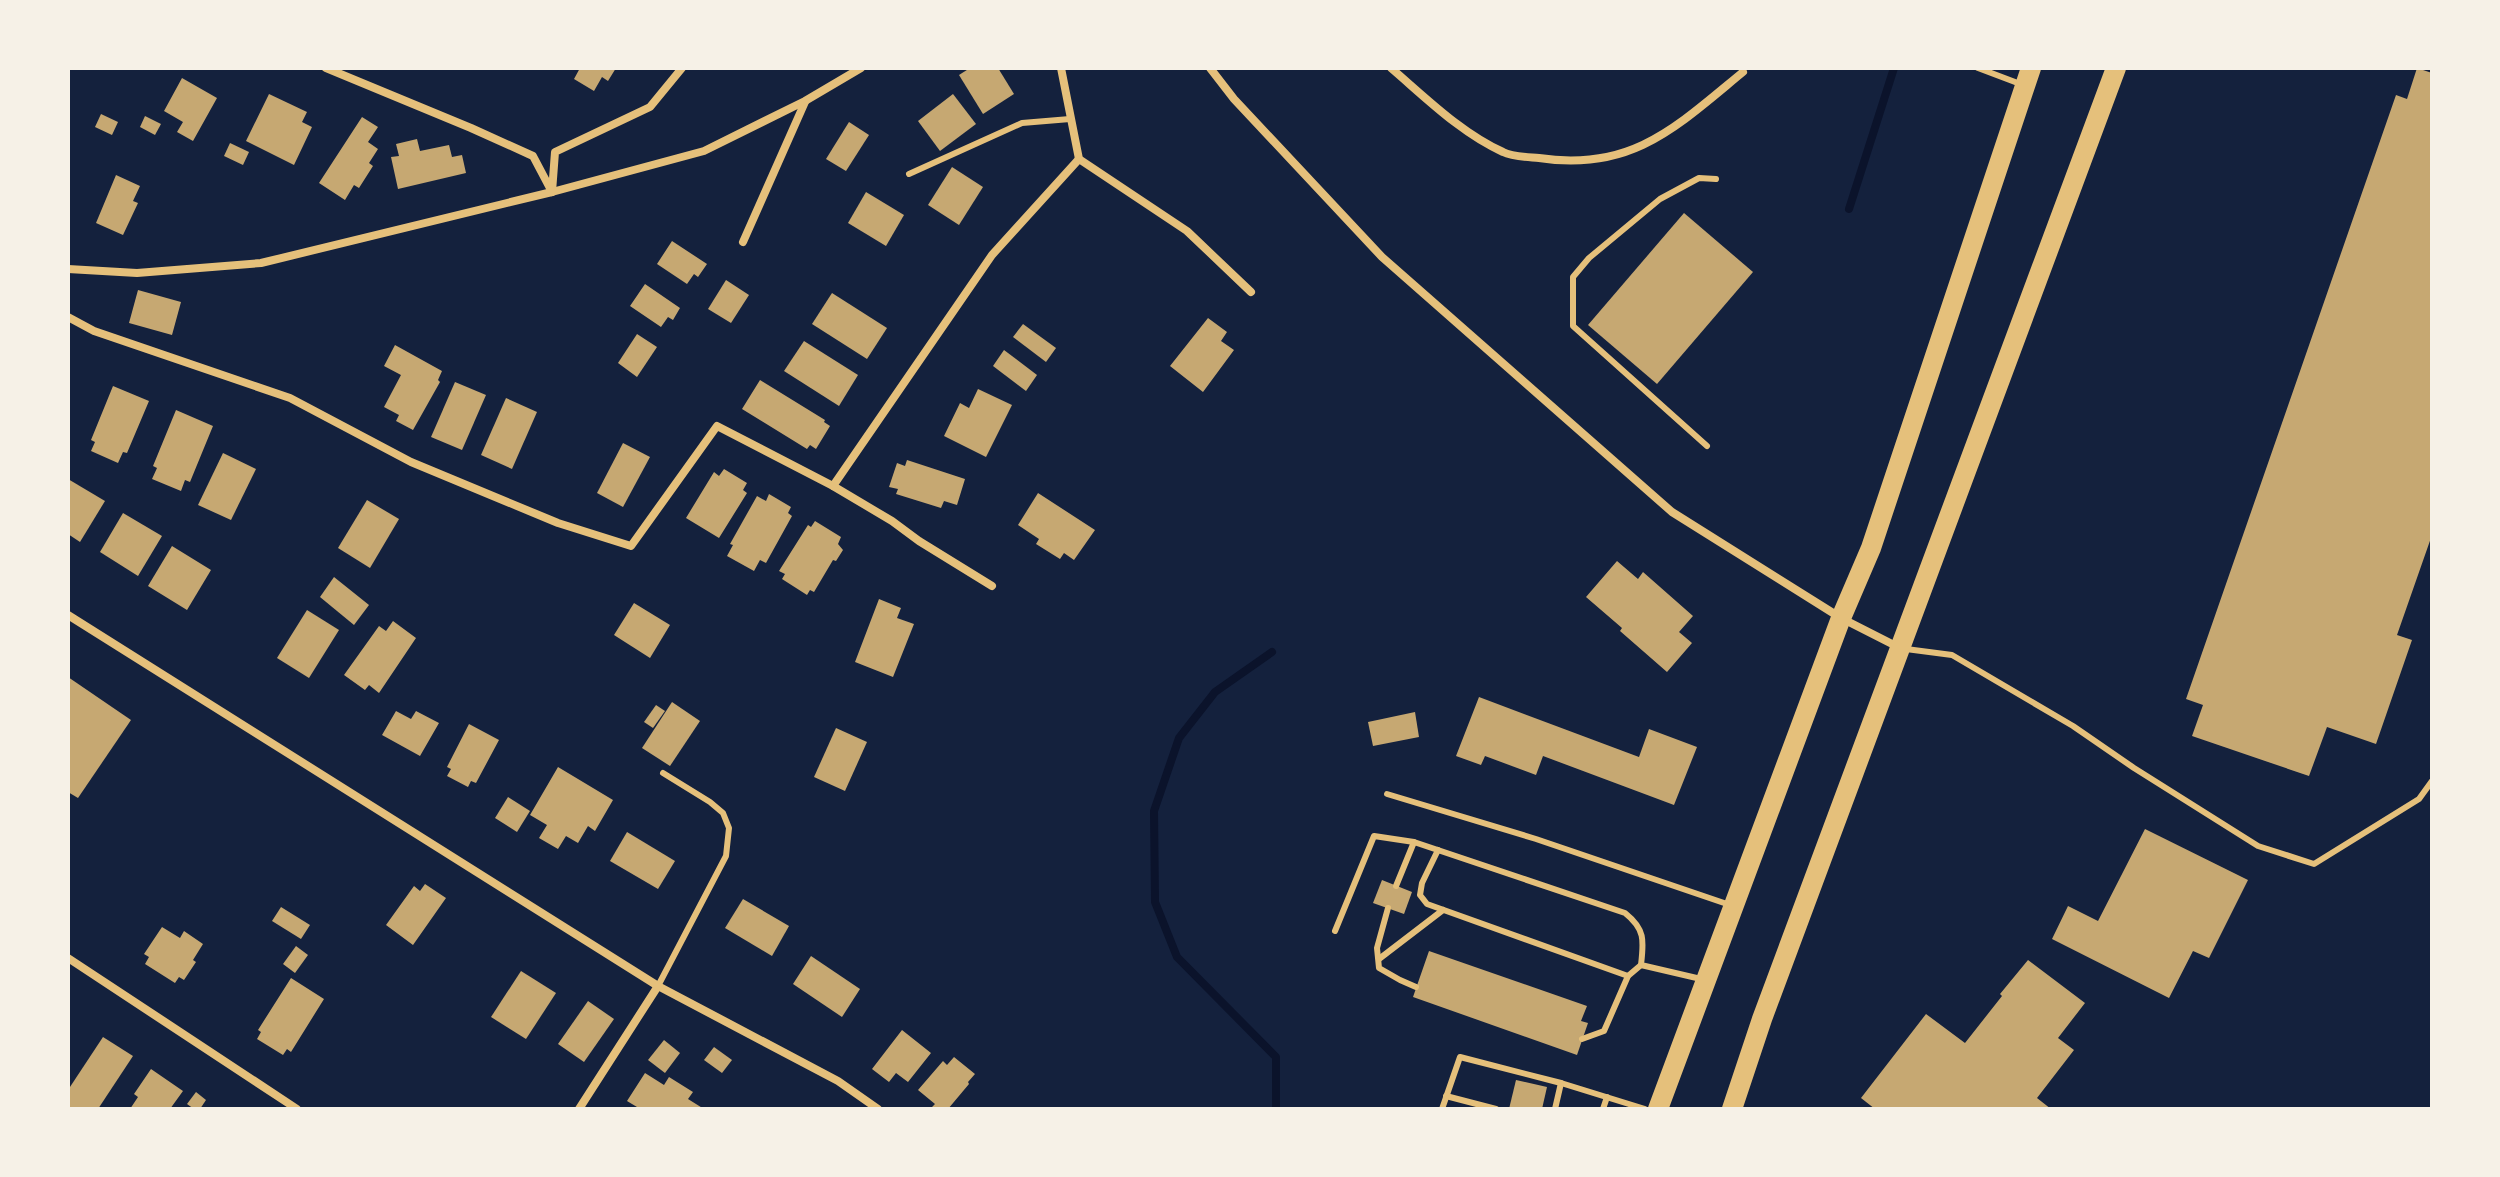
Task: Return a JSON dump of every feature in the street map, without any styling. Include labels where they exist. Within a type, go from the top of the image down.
[{"type":"main road","points":[[1732,1109],[1762,1019],[2116,68]]},
{"type":"main road","points":[[1658,1109],[1841,618],[1871,548],[2027,76]]},
{"type":"street","points":[[326,68],[533,156],[552,192]]},
{"type":"street","points":[[552,192],[555,152],[650,107],[682,68]]},
{"type":"street","points":[[68,269],[137,273],[261,263],[552,192],[704,151],[805,101],[861,68]]},
{"type":"street","points":[[1061,68],[1079,159],[1187,231],[1251,292]]},
{"type":"street","points":[[1210,68],[1234,99],[1382,257],[1672,512],[1841,618],[1900,648]]},
{"type":"street","points":[[1391,68],[1455,122],[1505,153],[1565,162],[1621,156],[1677,127],[1745,70]]},
{"type":"street","points":[[743,242],[805,101]]},
{"type":"street","points":[[833,486],[992,255],[1079,159]]},
{"type":"street","points":[[68,317],[94,331],[290,398],[411,462],[558,523],[631,546],[717,426],[833,486],[992,586]]},
{"type":"street","points":[[68,615],[658,986],[838,1081],[878,1109]]},
{"type":"street","points":[[68,958],[297,1109]]},
{"type":"street","points":[[579,1109],[658,986]]},
{"type":"lane","points":[[1978,68],[2027,76]]},
{"type":"lane","points":[[909,174],[1022,123],[1070,119]]},
{"type":"lane","points":[[1707,446],[1573,326],[1573,277],[1589,258],[1660,199],[1699,178],[1716,179]]},
{"type":"lane","points":[[1900,648],[1952,655],[2073,726],[2258,846],[2314,864],[2419,799],[2432,781]]},
{"type":"lane","points":[[658,986],[726,856],[729,828],[723,813],[710,802],[663,773]]},
{"type":"lane","points":[[1387,794],[1536,839],[1733,906]]},
{"type":"lane","points":[[1335,931],[1374,836],[1414,842],[1625,913],[1637,923],[1644,942],[1641,965],[1628,976],[1604,1031],[1582,1039]]},
{"type":"lane","points":[[1396,886],[1414,842]]},
{"type":"lane","points":[[1438,850],[1422,883],[1420,895],[1427,904],[1628,976]]},
{"type":"lane","points":[[1388,908],[1377,948],[1379,968],[1416,987]]},
{"type":"lane","points":[[1379,959],[1443,910]]},
{"type":"lane","points":[[1641,965],[1705,980]]},
{"type":"lane","points":[[1442,1109],[1460,1057],[1645,1109]]},
{"type":"lane","points":[[1555,1109],[1561,1083]]},
{"type":"lane","points":[[1446,1096],[1496,1109]]},
{"type":"lane","points":[[1603,1109],[1607,1097]]},
{"type":"building","points":[[580,68],[616,68],[608,81],[602,77],[594,91],[574,79]]},
{"type":"building","points":[[970,68],[998,68],[1014,94],[983,114],[959,75]]},
{"type":"building","points":[[2417,68],[2432,73],[2432,535],[2397,635],[2412,640],[2376,744],[2327,727],[2309,776],[2192,736],[2203,705],[2186,699],[2396,95],[2407,99]]},
{"type":"building","points":[[182,78],[217,98],[193,141],[177,132],[183,122],[164,111]]},
{"type":"building","points":[[269,94],[307,112],[302,122],[312,127],[294,165],[246,141]]},
{"type":"building","points":[[953,94],[976,124],[940,151],[918,121]]},
{"type":"building","points":[[101,114],[118,122],[112,135],[95,127]]},
{"type":"building","points":[[145,116],[161,124],[155,135],[140,127]]},
{"type":"building","points":[[362,117],[378,127],[368,142],[378,149],[369,163],[373,166],[359,188],[354,185],[345,200],[319,183]]},
{"type":"building","points":[[849,122],[869,135],[846,171],[826,159]]},
{"type":"building","points":[[417,139],[420,151],[449,145],[452,157],[462,155],[466,173],[398,189],[391,157],[399,156],[396,144]]},
{"type":"building","points":[[230,143],[249,152],[243,165],[224,156]]},
{"type":"building","points":[[952,167],[983,187],[959,225],[928,205]]},
{"type":"building","points":[[116,175],[140,186],[133,201],[138,203],[123,235],[96,223]]},
{"type":"building","points":[[866,192],[904,215],[886,246],[848,223]]},
{"type":"building","points":[[1684,213],[1753,272],[1657,384],[1588,325]]},
{"type":"building","points":[[672,241],[707,264],[698,277],[694,274],[687,284],[657,264]]},
{"type":"building","points":[[726,280],[749,295],[731,323],[708,309]]},
{"type":"building","points":[[645,284],[680,308],[673,320],[668,317],[661,327],[630,306]]},
{"type":"building","points":[[138,290],[181,302],[172,335],[129,323]]},
{"type":"building","points":[[832,293],[887,328],[867,359],[812,324]]},
{"type":"building","points":[[1208,318],[1227,332],[1221,341],[1234,350],[1203,392],[1170,366]]},
{"type":"building","points":[[1023,324],[1056,348],[1046,362],[1013,337]]},
{"type":"building","points":[[637,334],[657,347],[637,377],[618,363]]},
{"type":"building","points":[[804,341],[858,375],[839,406],[784,371]]},
{"type":"building","points":[[395,345],[442,371],[440,382],[413,430],[396,421],[399,415],[384,407],[401,375],[384,366]]},
{"type":"building","points":[[1004,350],[1037,375],[1026,391],[993,366]]},
{"type":"building","points":[[760,380],[830,426],[816,449],[810,445],[807,449],[742,409]]},
{"type":"building","points":[[455,382],[486,395],[462,450],[431,437]]},
{"type":"building","points":[[113,386],[149,401],[127,453],[123,452],[118,463],[91,451],[95,442],[91,440]]},
{"type":"building","points":[[978,389],[1012,405],[986,457],[944,436],[960,403],[969,408]]},
{"type":"building","points":[[506,398],[537,412],[512,469],[481,455]]},
{"type":"building","points":[[176,410],[213,426],[190,482],[185,480],[181,491],[152,479],[157,468],[153,466]]},
{"type":"building","points":[[623,443],[650,457],[623,507],[597,493]]},
{"type":"building","points":[[223,453],[256,469],[231,520],[198,505]]},
{"type":"building","points":[[907,460],[965,479],[957,505],[944,501],[941,508],[896,494],[898,489],[889,487],[897,463],[905,466]]},
{"type":"building","points":[[724,469],[747,483],[743,490],[747,493],[719,538],[686,518],[714,472],[719,476]]},
{"type":"building","points":[[68,479],[105,501],[80,542],[68,534]]},
{"type":"building","points":[[1038,493],[1095,530],[1074,560],[1064,553],[1060,559],[1036,544],[1039,539],[1018,525]]},
{"type":"building","points":[[769,494],[791,507],[788,513],[792,516],[766,563],[760,560],[754,571],[727,556],[733,545],[730,544],[757,496],[766,501]]},
{"type":"building","points":[[367,500],[399,519],[370,568],[338,548]]},
{"type":"building","points":[[123,513],[162,536],[138,576],[100,552]]},
{"type":"building","points":[[815,521],[841,537],[838,544],[843,550],[836,561],[833,560],[814,592],[810,590],[807,595],[782,579],[785,574],[779,571],[808,525],[811,527]]},
{"type":"building","points":[[172,546],[211,570],[187,610],[148,586]]},
{"type":"building","points":[[1617,561],[1638,579],[1643,572],[1693,616],[1679,632],[1692,643],[1667,672],[1586,597]]},
{"type":"building","points":[[334,577],[369,605],[354,625],[320,597]]},
{"type":"building","points":[[879,599],[901,608],[897,618],[914,624],[893,677],[855,662]]},
{"type":"building","points":[[634,603],[670,625],[650,658],[614,635]]},
{"type":"building","points":[[307,610],[339,630],[309,678],[277,658]]},
{"type":"building","points":[[393,621],[416,638],[379,693],[369,685],[365,690],[344,675],[379,626],[386,631]]},
{"type":"building","points":[[68,677],[131,720],[78,798],[68,792]]},
{"type":"building","points":[[1479,697],[1639,757],[1649,729],[1697,747],[1674,805],[1543,756],[1536,775],[1485,756],[1481,765],[1456,756]]},
{"type":"building","points":[[672,702],[700,721],[670,766],[642,748]]},
{"type":"building","points":[[656,705],[665,711],[653,728],[644,722]]},
{"type":"building","points":[[396,711],[411,719],[416,711],[439,723],[420,756],[382,735]]},
{"type":"building","points":[[1415,712],[1419,737],[1373,746],[1368,722]]},
{"type":"building","points":[[469,724],[499,740],[476,783],[471,781],[468,787],[447,776],[451,769],[447,767]]},
{"type":"building","points":[[836,728],[867,742],[845,791],[814,777]]},
{"type":"building","points":[[558,767],[613,800],[595,831],[588,826],[578,843],[566,836],[558,849],[539,838],[547,825],[530,815]]},
{"type":"building","points":[[508,797],[530,811],[517,832],[495,818]]},
{"type":"building","points":[[2145,829],[2248,880],[2209,958],[2193,951],[2169,998],[2052,939],[2068,906],[2098,921]]},
{"type":"building","points":[[627,832],[675,861],[658,889],[610,861]]},
{"type":"building","points":[[1382,880],[1412,892],[1404,914],[1373,903]]},
{"type":"building","points":[[425,884],[446,898],[413,945],[386,925],[414,886],[420,891]]},
{"type":"building","points":[[743,899],[789,926],[772,956],[725,928]]},
{"type":"building","points":[[281,907],[310,925],[301,939],[272,921]]},
{"type":"building","points":[[162,927],[180,938],[184,931],[203,944],[184,980],[179,977],[175,983],[145,964],[149,957],[144,954]]},
{"type":"building","points":[[296,946],[308,955],[295,973],[283,964]]},
{"type":"building","points":[[1429,951],[1587,1006],[1581,1021],[1588,1023],[1577,1055],[1413,997]]},
{"type":"building","points":[[811,956],[860,989],[842,1017],[793,984]]},
{"type":"building","points":[[2028,960],[2085,1003],[2058,1038],[2074,1050],[2037,1098],[2051,1109],[1875,1109],[1861,1098],[1926,1014],[1965,1043]]},
{"type":"building","points":[[521,971],[556,993],[526,1039],[491,1017]]},
{"type":"building","points":[[291,978],[324,999],[291,1052],[287,1049],[283,1055],[257,1039],[261,1032],[258,1030]]},
{"type":"building","points":[[588,1001],[614,1019],[584,1062],[558,1044]]},
{"type":"building","points":[[902,1030],[931,1053],[908,1082],[896,1073],[889,1082],[872,1069]]},
{"type":"building","points":[[103,1037],[133,1056],[98,1109],[71,1109],[68,1107],[68,1090]]},
{"type":"building","points":[[664,1040],[680,1053],[665,1073],[648,1060]]},
{"type":"building","points":[[714,1047],[732,1060],[722,1073],[704,1060]]},
{"type":"building","points":[[954,1057],[975,1074],[948,1109],[930,1109],[935,1104],[918,1090],[943,1061],[947,1065]]},
{"type":"building","points":[[151,1069],[183,1091],[170,1109],[130,1109],[138,1097],[134,1094]]},
{"type":"building","points":[[645,1073],[664,1085],[669,1077],[693,1092],[688,1099],[704,1109],[636,1109],[627,1101]]},
{"type":"building","points":[[1516,1080],[1547,1087],[1542,1109],[1509,1109]]},
{"type":"building","points":[[196,1092],[206,1100],[200,1109],[187,1104]]},
{"type":"waterway","points":[[1849,209],[1894,68]]},
{"type":"waterway","points":[[1272,652],[1215,692],[1179,738],[1154,811],[1155,902],[1177,957],[1276,1057],[1276,1109]]}]
